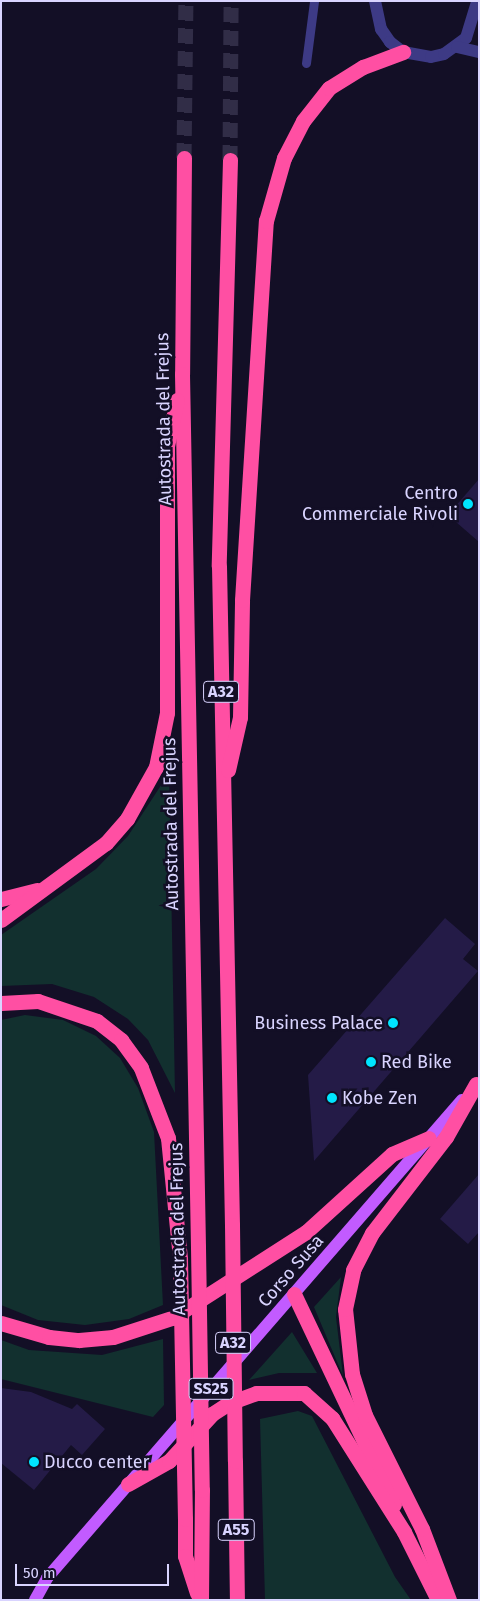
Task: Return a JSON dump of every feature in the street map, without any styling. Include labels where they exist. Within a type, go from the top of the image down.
[{"type":"highway","points":[[223,793],[240,717],[242,600],[266,221],[284,158],[303,121],[329,88],[363,67],[403,52]]},
{"type":"highway","name":"Autostrada del Frejus","points":[[184,158],[182,374],[202,1490]]},
{"type":"highway","name":"A32","points":[[230,160],[221,419],[223,793],[235,1461]]},
{"type":"highway","points":[[1,920],[106,843],[127,819],[144,792],[164,742],[169,625],[167,446],[182,374]]},
{"type":"highway","points":[[1,899],[48,887]]},
{"type":"highway","points":[[1,1003],[38,1001],[97,1021],[121,1040],[141,1068],[168,1138],[180,1259],[185,1556],[200,1600]]},
{"type":"highway","points":[[449,1600],[422,1529],[365,1415],[352,1374],[345,1310],[353,1270],[372,1233],[446,1137],[477,1082]]},
{"type":"highway","points":[[1,1323],[49,1337],[79,1340],[113,1336],[172,1318],[306,1232],[392,1154],[429,1138]]},
{"type":"highway","points":[[294,1294],[390,1492],[404,1532]]},
{"type":"highway","points":[[128,1484],[169,1461],[212,1414],[229,1403],[256,1394],[304,1393],[332,1418],[404,1532],[438,1600]]},
{"type":"highway","name":"A55","points":[[235,1461],[237,1600]]},
{"type":"highway","name":"A55","points":[[200,1600],[202,1490]]},
{"type":"main road","name":"Corso Susa","points":[[34,1600],[47,1578],[477,1082]]},
{"type":"street","points":[[375,1],[381,30],[403,52],[431,57],[457,47],[473,26],[478,2]]},
{"type":"street","points":[[457,47],[479,52]]},
{"type":"lane","points":[[306,63],[314,1]]},
{"type":"green space","points":[[169,773],[175,1093],[148,1040],[128,1019],[94,997],[52,984],[1,986],[1,935],[96,869],[128,836]]},
{"type":"green space","points":[[25,1015],[63,1020],[96,1036],[120,1058],[138,1088],[154,1132],[163,1305],[129,1319],[85,1325],[38,1320],[1,1305],[1,1020]]},
{"type":"green space","points":[[341,1277],[336,1317],[343,1376],[314,1307]]},
{"type":"green space","points":[[292,1332],[317,1373],[279,1373],[249,1380]]},
{"type":"green space","points":[[163,1339],[164,1405],[153,1417],[1,1379],[1,1340],[29,1350],[102,1355]]},
{"type":"green space","points":[[298,1411],[312,1416],[395,1577],[411,1600],[265,1600],[260,1419]]},
{"type":"building","name":"Centro Commerciale Rivoli","points":[[479,479],[479,542],[448,515]]},
{"type":"building","name":"Business Palace","points":[[445,918],[475,944],[463,959],[478,971],[314,1161],[308,1075]]},
{"type":"building","points":[[479,1174],[479,1232],[468,1244],[440,1219]]},
{"type":"building","points":[[1,1388],[31,1392],[72,1409],[77,1404],[105,1429],[82,1455],[71,1445],[34,1490],[1,1463]]},
{"type":"tunnel","points":[[184,158],[186,1]]},
{"type":"tunnel","points":[[230,160],[231,1]]},
{"type":"place","name":"Centro Commerciale Rivoli","points":[[468,504]]},
{"type":"place","name":"Business Palace","points":[[393,1023]]},
{"type":"place","name":"Red Bike","points":[[371,1062]]},
{"type":"place","name":"Kobe Zen","points":[[332,1098]]},
{"type":"place","name":"Ducco center","points":[[34,1462]]}]
